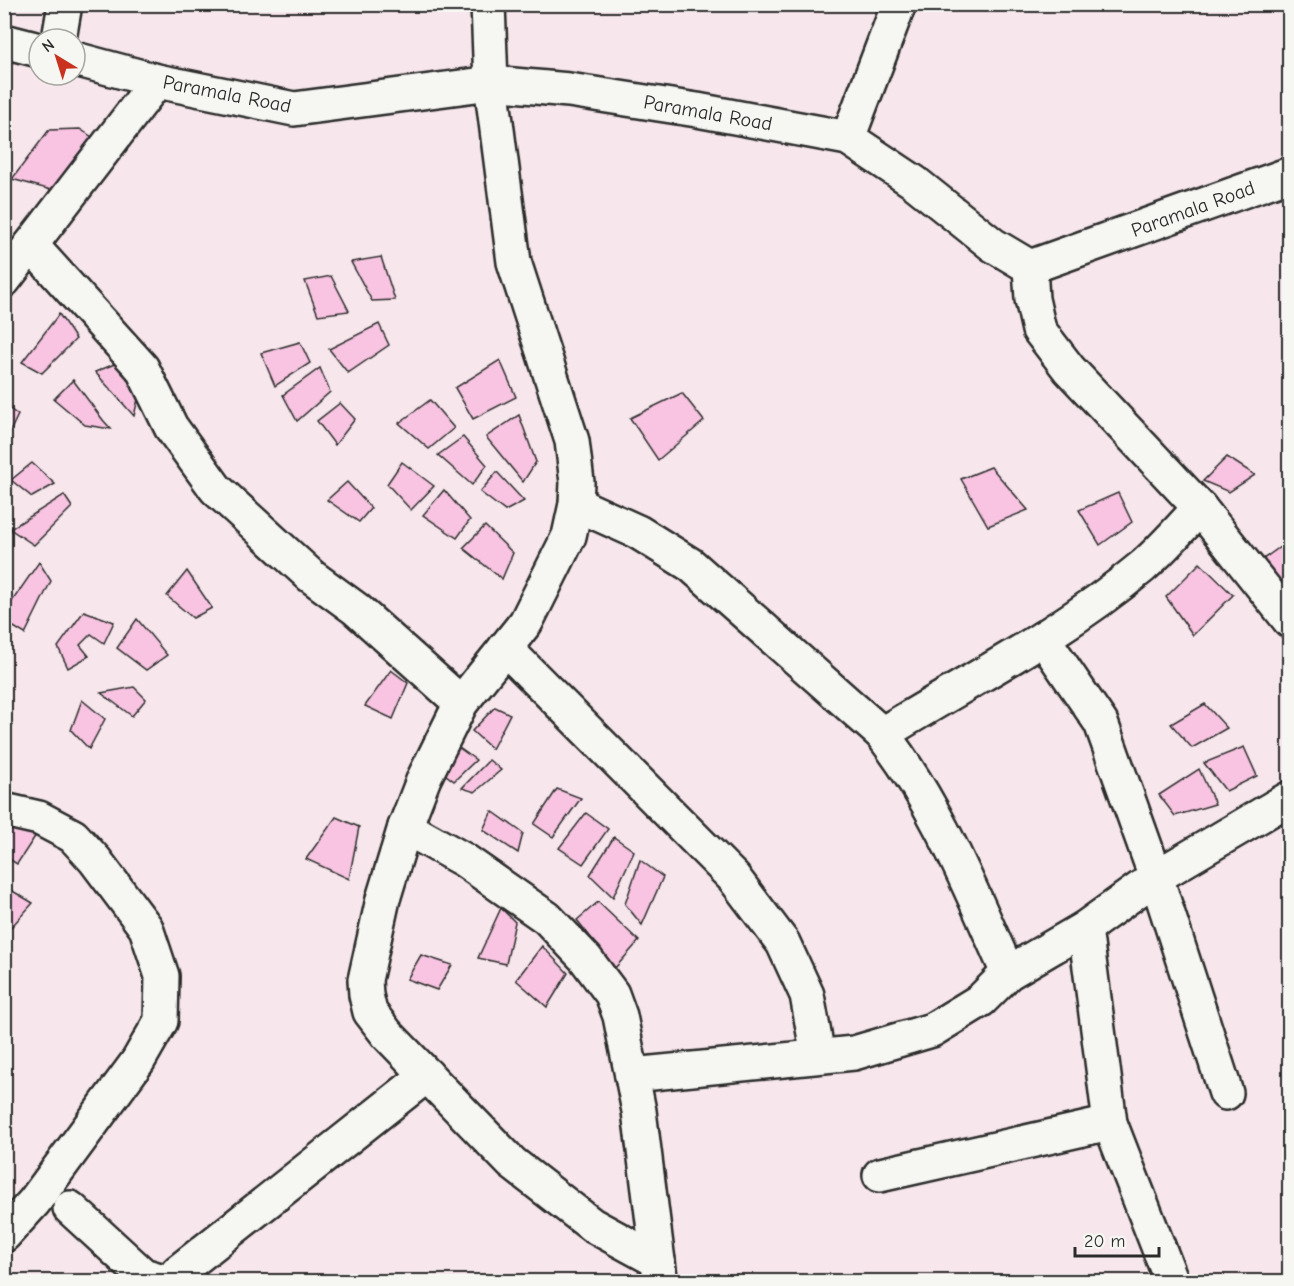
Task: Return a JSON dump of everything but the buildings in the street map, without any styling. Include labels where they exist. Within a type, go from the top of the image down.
[{"type":"street","points":[[61,27],[65,4]]},
{"type":"street","points":[[488,4],[491,83],[514,262],[572,441],[577,482],[576,504],[570,536],[526,622],[461,703],[424,778],[405,827],[383,899],[365,980],[366,995],[370,1012],[387,1034],[512,1163],[592,1225],[659,1271]]},
{"type":"street","points":[[848,138],[899,4]]},
{"type":"street","points":[[4,41],[27,47]]},
{"type":"street","name":"Paramala Road","points":[[87,62],[157,81],[294,109],[491,83],[568,90],[697,110],[848,138],[914,182],[993,245],[1030,267],[1290,174]]},
{"type":"street","points":[[4,280],[157,81]]},
{"type":"street","points":[[31,245],[142,368],[171,427],[216,489],[311,576],[356,609],[461,703]]},
{"type":"street","points":[[1030,267],[1032,298],[1039,330],[1069,369],[1200,508],[1290,621]]},
{"type":"street","points":[[576,504],[638,532],[691,565],[882,734],[902,760],[944,832],[1008,973]]},
{"type":"street","points":[[882,734],[1083,612],[1144,566],[1200,508]]},
{"type":"street","points":[[1043,638],[1101,723],[1156,877],[1226,1093]]},
{"type":"street","points":[[505,648],[734,878],[788,953],[807,995],[818,1056]]},
{"type":"street","points":[[632,1075],[854,1053],[932,1030],[981,1000],[1008,973],[1085,928],[1156,877],[1290,798]]},
{"type":"street","points":[[4,810],[39,818],[73,836],[95,860],[146,928],[162,976],[161,1021],[138,1060],[34,1202],[4,1235]]},
{"type":"street","points":[[405,827],[464,860],[547,918],[585,958],[612,994],[621,1016],[639,1110],[659,1271]]},
{"type":"street","points":[[1085,928],[1110,1123],[1172,1281]]},
{"type":"street","points":[[178,1281],[178,1272],[427,1075]]},
{"type":"street","points":[[880,1175],[1110,1123]]},
{"type":"street","points":[[70,1208],[143,1275],[167,1281]]}]
